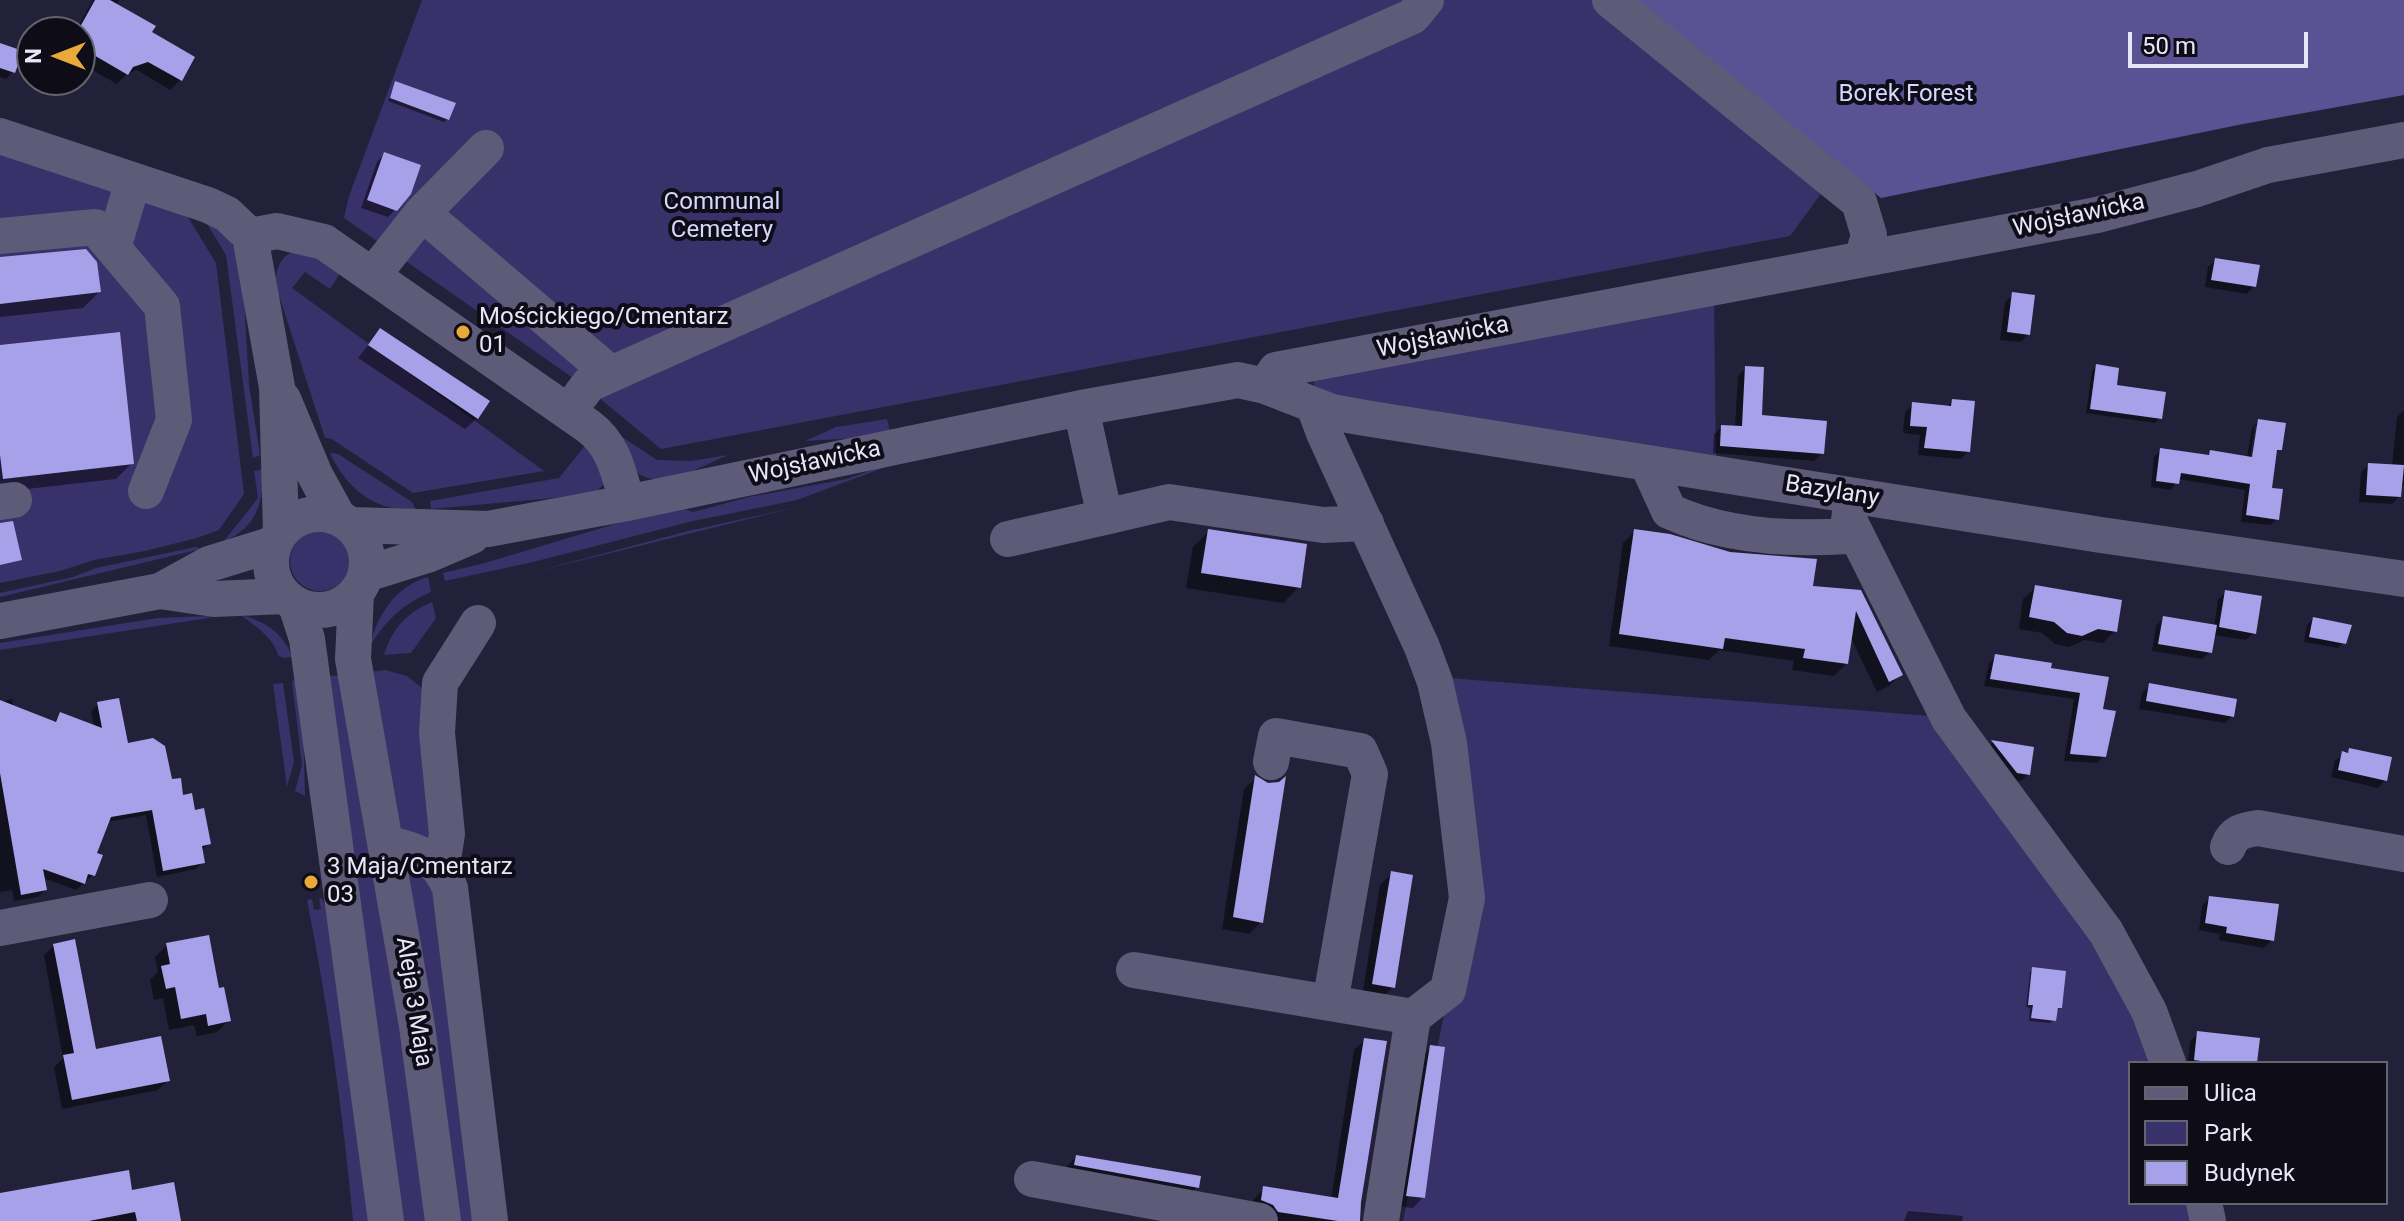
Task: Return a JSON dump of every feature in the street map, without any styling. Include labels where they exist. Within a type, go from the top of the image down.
[{"type":"street","points":[[568,412],[589,384],[1413,16],[1426,0]]},
{"type":"street","points":[[1610,0],[1859,202],[1869,235],[1862,259]]},
{"type":"street","points":[[0,136],[208,205],[227,214],[250,236],[277,387],[277,538],[271,563],[274,581],[290,601],[307,639],[386,1221]]},
{"type":"street","name":"Wojsławicka","points":[[361,584],[488,529],[1081,408],[1238,380],[1265,386],[1276,370],[2097,215],[2197,189],[2268,165],[2404,140]]},
{"type":"street","points":[[373,275],[422,213],[486,148]]},
{"type":"street","points":[[113,248],[133,181]]},
{"type":"street","points":[[422,213],[611,374]]},
{"type":"street","points":[[0,236],[95,227],[162,306],[174,420],[146,491]]},
{"type":"street","points":[[250,236],[277,231],[315,238],[333,247],[568,412],[605,441],[617,465],[627,503]]},
{"type":"street","name":"Bazylany","points":[[1265,386],[1314,406],[1350,416],[1647,463],[1850,507],[2101,535],[2404,579]]},
{"type":"street","points":[[160,591],[214,599],[290,601],[311,610],[328,610],[344,604],[361,584],[367,556],[362,539],[344,521],[315,475],[277,387]]},
{"type":"street","points":[[1314,406],[1435,682],[1449,743],[1467,898],[1448,990],[1413,1017],[1381,1221]]},
{"type":"street","points":[[1081,408],[1105,517]]},
{"type":"street","points":[[1647,463],[1669,511],[1699,525],[1802,539],[1847,536],[1850,507]]},
{"type":"street","points":[[1008,539],[1169,502],[1323,525],[1366,523]]},
{"type":"street","points":[[1850,507],[1949,719],[2106,932],[2149,1011],[2167,1061]]},
{"type":"street","points":[[0,621],[160,591],[209,564],[277,538],[293,521],[307,515],[323,514],[344,521]]},
{"type":"street","name":"Wojsławicka","points":[[344,521],[488,529]]},
{"type":"street","name":"Aleja 3 Maja","points":[[361,584],[353,659],[417,1026],[443,1221]]},
{"type":"street","points":[[436,864],[444,853],[447,834],[437,733],[440,683],[478,623]]},
{"type":"street","points":[[1271,762],[1276,736],[1360,751],[1370,774],[1330,1003]]},
{"type":"street","points":[[2228,847],[2231,839],[2242,830],[2258,828],[2404,854]]},
{"type":"street","points":[[387,843],[426,856],[436,864],[450,888],[490,1221]]},
{"type":"street","points":[[0,928],[150,900]]},
{"type":"street","points":[[1134,970],[1413,1017]]},
{"type":"street","points":[[1032,1179],[1260,1221]]},
{"type":"green space","name":"Communal Cemetery","points":[[422,0],[1631,0],[1839,169],[1790,236],[661,449],[586,387],[344,218],[349,196]]},
{"type":"green space","name":"Borek Forest","points":[[1634,0],[2404,0],[2404,95],[2243,124],[1881,198]]},
{"type":"green space","points":[[0,150],[183,209],[216,263],[244,494],[219,530],[145,551],[0,583]]},
{"type":"green space","points":[[203,217],[230,240],[243,282],[249,385],[260,455],[253,458],[226,255]]},
{"type":"green space","points":[[298,249],[344,267],[330,289],[305,272],[292,288],[544,471],[413,493],[332,439],[325,438],[275,283],[281,262]]},
{"type":"green space","points":[[1714,305],[1716,462],[1322,395],[1315,390],[1313,378]]},
{"type":"green space","points":[[887,419],[891,436],[805,441],[836,427]]},
{"type":"green space","points":[[604,425],[657,460],[691,461],[728,455],[669,478],[646,477],[628,462]]},
{"type":"green space","points":[[587,443],[592,447],[604,484],[597,491],[431,509],[430,501],[559,478]]},
{"type":"green space","points":[[934,449],[797,500],[693,521],[445,581],[443,573],[675,506],[693,512],[749,497],[847,479]]},
{"type":"green space","points":[[330,453],[338,454],[412,502],[416,510],[388,507],[364,495],[344,477]]},
{"type":"green space","points":[[264,469],[260,503],[251,521],[235,536],[224,541],[258,498],[254,471]]},
{"type":"green space","points":[[797,507],[530,573],[688,531]]},
{"type":"green space","points":[[320,531],[332,533],[341,540],[348,549],[348,573],[341,582],[332,589],[320,591],[308,589],[299,582],[292,573],[290,561],[292,549],[299,540],[308,533]]},
{"type":"green space","points":[[196,547],[201,549],[0,597],[0,593],[73,577],[96,568]]},
{"type":"green space","points":[[428,577],[431,592],[396,614],[370,646],[378,623],[390,603],[406,587]]},
{"type":"green space","points":[[432,602],[436,618],[411,653],[384,655],[401,623]]},
{"type":"green space","points":[[241,615],[272,629],[284,641],[292,657],[278,655],[268,637]]},
{"type":"green space","points":[[209,616],[0,650],[0,643],[158,618]]},
{"type":"green space","points":[[385,670],[407,676],[422,688],[432,836],[426,839],[397,828],[369,672]]},
{"type":"green space","points":[[342,675],[374,852],[429,1221],[397,1221],[329,676]]},
{"type":"green space","points":[[1436,677],[1931,716],[2092,939],[2160,1061],[2128,1061],[2128,1205],[2189,1205],[2192,1221],[1403,1221],[1467,898]]},
{"type":"green space","points":[[297,680],[303,720],[305,796],[295,791],[302,765],[292,681]]},
{"type":"green space","points":[[283,683],[294,762],[287,787],[273,684]]},
{"type":"green space","points":[[406,864],[433,876],[480,1221],[457,1221]]},
{"type":"green space","points":[[322,898],[329,914],[373,1221],[353,1221],[334,1060],[307,900],[312,899],[314,910],[321,909],[319,899]]},
{"type":"building","points":[[95,0],[110,0],[156,26],[152,32],[195,57],[182,81],[148,62],[133,67],[128,75],[96,56],[96,16],[86,16]]},
{"type":"building","points":[[0,43],[16,49],[15,73],[0,68]]},
{"type":"building","points":[[395,81],[456,103],[449,120],[390,98]]},
{"type":"building","points":[[384,152],[421,165],[411,194],[397,211],[367,200]]},
{"type":"building","points":[[86,249],[97,262],[101,292],[0,304],[0,257]]},
{"type":"building","points":[[2215,258],[2260,265],[2256,287],[2211,280]]},
{"type":"building","points":[[2012,292],[2035,295],[2030,335],[2007,332]]},
{"type":"building","points":[[380,328],[490,401],[478,419],[368,345]]},
{"type":"building","points":[[120,332],[134,464],[3,479],[0,455],[0,345]]},
{"type":"building","points":[[2096,364],[2119,368],[2117,385],[2166,392],[2162,419],[2090,409]]},
{"type":"building","points":[[1745,366],[1764,367],[1762,415],[1827,421],[1824,454],[1720,446],[1721,425],[1742,426]]},
{"type":"building","points":[[1952,399],[1975,401],[1970,452],[1924,448],[1927,427],[1910,426],[1912,402],[1951,406]]},
{"type":"building","points":[[2258,419],[2286,423],[2282,450],[2277,450],[2272,488],[2283,489],[2279,520],[2246,515],[2250,484],[2181,473],[2179,484],[2156,481],[2160,448],[2209,455],[2210,450],[2252,457]]},
{"type":"building","points":[[2368,463],[2404,465],[2401,497],[2366,495]]},
{"type":"building","points":[[13,521],[22,560],[0,565],[0,523]]},
{"type":"building","points":[[1208,529],[1307,544],[1301,588],[1201,573]]},
{"type":"building","points":[[1634,529],[1670,534],[1730,552],[1817,559],[1813,586],[1861,590],[1903,675],[1889,682],[1856,611],[1848,664],[1803,658],[1805,649],[1725,638],[1723,649],[1619,634]]},
{"type":"building","points":[[2035,585],[2122,600],[2117,632],[2098,629],[2082,636],[2067,633],[2054,622],[2029,617]]},
{"type":"building","points":[[2225,590],[2262,596],[2256,634],[2219,627]]},
{"type":"building","points":[[2163,616],[2217,625],[2212,653],[2158,644]]},
{"type":"building","points":[[2313,617],[2352,625],[2346,644],[2309,637]]},
{"type":"building","points":[[1995,654],[2052,663],[2051,668],[2109,677],[2103,709],[2116,711],[2106,757],[2070,754],[2080,693],[1990,679]]},
{"type":"building","points":[[2149,683],[2237,699],[2234,717],[2146,701]]},
{"type":"building","points":[[119,698],[128,743],[153,738],[165,746],[172,779],[181,778],[183,795],[192,793],[195,810],[204,808],[211,844],[202,846],[205,863],[163,871],[152,810],[111,817],[97,853],[103,855],[95,876],[88,874],[85,884],[43,869],[47,890],[21,895],[0,773],[0,700],[56,722],[60,712],[102,728],[97,702]]},
{"type":"building","points":[[1991,740],[2034,747],[2030,775],[2017,773]]},
{"type":"building","points":[[2349,748],[2392,757],[2387,781],[2338,770],[2342,751],[2348,753]]},
{"type":"building","points":[[1255,775],[1268,783],[1279,782],[1286,776],[1263,923],[1233,917]]},
{"type":"building","points":[[1391,871],[1413,875],[1395,988],[1372,984]]},
{"type":"building","points":[[2209,896],[2279,904],[2274,941],[2226,933],[2227,927],[2205,923]]},
{"type":"building","points":[[209,935],[219,988],[224,987],[231,1021],[208,1026],[206,1014],[181,1019],[175,987],[166,989],[161,966],[170,964],[166,943]]},
{"type":"building","points":[[75,939],[96,1049],[161,1036],[170,1081],[72,1100],[63,1055],[74,1053],[53,944]]},
{"type":"building","points":[[2032,967],[2066,971],[2062,1008],[2058,1008],[2056,1021],[2031,1018],[2033,1005],[2028,1005]]},
{"type":"building","points":[[2197,1031],[2260,1038],[2257,1061],[2194,1060]]},
{"type":"building","points":[[1364,1038],[1387,1041],[1360,1221],[1338,1221],[1278,1212],[1273,1205],[1261,1200],[1263,1186],[1338,1198]]},
{"type":"building","points":[[1430,1045],[1445,1047],[1425,1198],[1406,1196]]},
{"type":"building","points":[[1076,1155],[1201,1176],[1199,1188],[1074,1165]]},
{"type":"building","points":[[129,1170],[132,1190],[174,1182],[181,1221],[137,1221],[135,1212],[89,1221],[0,1221],[0,1193]]},
{"type":"place","name":"Mościckiego/Cmentarz 01","points":[[463,332]]},
{"type":"place","name":"3 Maja/Cmentarz 03","points":[[311,882]]}]
